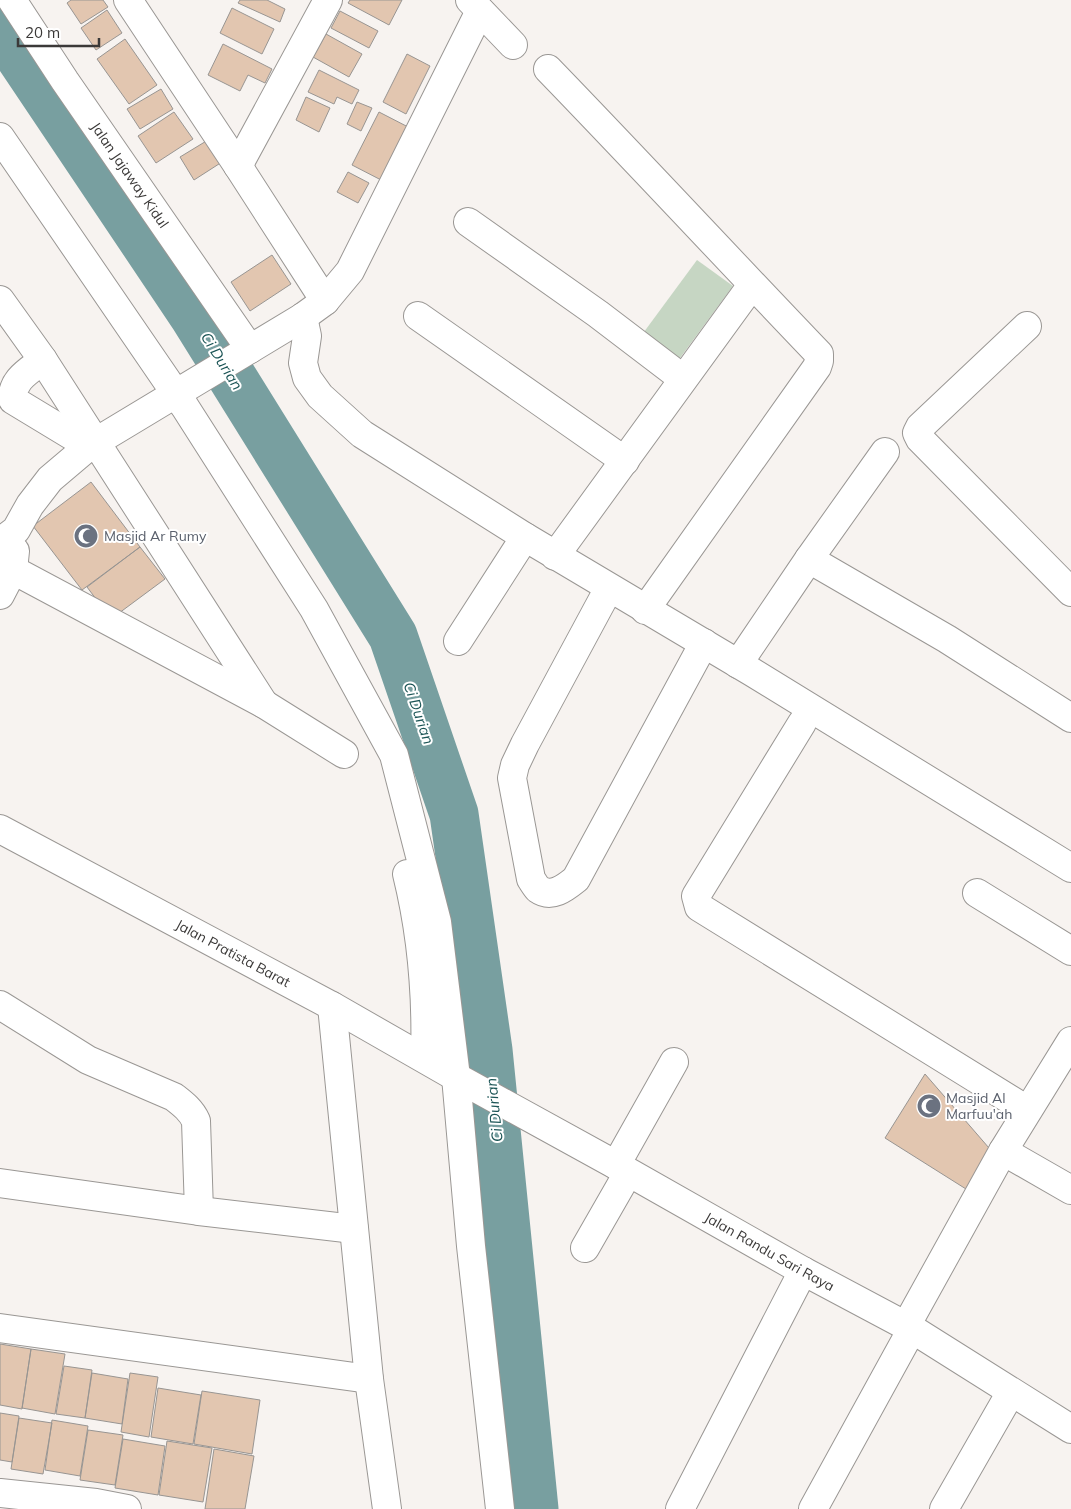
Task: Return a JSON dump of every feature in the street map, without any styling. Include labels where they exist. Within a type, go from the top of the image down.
[{"type":"street","name":"Jalan Jajaway Kidul","points":[[12,0],[247,351]]},
{"type":"street","points":[[238,166],[328,0]]},
{"type":"street","points":[[137,5],[324,301]]},
{"type":"street","points":[[0,595],[7,566],[8,536],[50,479],[93,444],[303,317],[324,301],[350,272],[475,6],[513,45]]},
{"type":"street","points":[[548,69],[819,354],[817,367],[645,610]]},
{"type":"street","points":[[0,137],[183,391],[314,609],[394,755],[437,922],[459,1079],[470,1236],[500,1509]]},
{"type":"street","points":[[468,222],[598,314],[682,378]]},
{"type":"street","points":[[555,556],[625,461],[682,378],[752,285]]},
{"type":"street","points":[[0,300],[43,360],[93,444],[264,704]]},
{"type":"street","points":[[418,316],[625,461]]},
{"type":"street","points":[[303,317],[308,336],[303,363],[307,378],[320,396],[362,434],[525,538],[704,643],[1071,868]]},
{"type":"street","points":[[1027,326],[920,427],[917,433],[920,439],[1071,592]]},
{"type":"street","points":[[43,360],[17,382],[12,390],[12,400],[60,428],[93,444]]},
{"type":"street","points":[[738,664],[885,452]]},
{"type":"street","points":[[458,641],[525,538]]},
{"type":"street","points":[[809,559],[947,639],[1071,718]]},
{"type":"street","points":[[7,566],[264,704],[344,754]]},
{"type":"street","points":[[609,588],[525,744],[512,778],[531,879],[538,889],[548,893],[561,891],[576,879],[704,643]]},
{"type":"street","points":[[802,723],[696,896],[699,907],[1027,1110]]},
{"type":"street","points":[[395,826],[418,928],[425,986],[425,1058]]},
{"type":"street","name":"Jalan Pratista Barat","points":[[0,829],[332,1006],[459,1079]]},
{"type":"street","points":[[977,893],[1071,951]]},
{"type":"street","points":[[0,1005],[88,1060],[174,1097],[185,1105],[196,1121],[199,1211]]},
{"type":"street","points":[[332,1006],[370,1379],[387,1509]]},
{"type":"street","points":[[813,1509],[1003,1151],[1071,1041]]},
{"type":"street","points":[[585,1248],[674,1062]]},
{"type":"street","name":"Jalan Randu Sari Raya","points":[[459,1079],[532,1118],[803,1272],[909,1328],[1071,1429]]},
{"type":"street","points":[[1003,1151],[1071,1190]]},
{"type":"street","points":[[0,1183],[199,1211],[354,1229]]},
{"type":"street","points":[[680,1509],[803,1272]]},
{"type":"street","points":[[0,1328],[370,1379]]},
{"type":"street","points":[[944,1509],[1011,1392]]},
{"type":"street","points":[[0,1493],[96,1503],[127,1509]]},
{"type":"green space","points":[[697,260],[733,286],[677,362],[641,336]]},
{"type":"building","points":[[71,0],[103,0],[108,7],[81,24],[67,3]]},
{"type":"building","points":[[240,0],[267,0],[285,9],[280,22],[238,3]]},
{"type":"building","points":[[350,0],[402,0],[389,25],[348,3]]},
{"type":"building","points":[[232,8],[274,29],[262,54],[220,33]]},
{"type":"building","points":[[107,10],[122,33],[96,50],[81,28]]},
{"type":"building","points":[[340,11],[378,31],[369,48],[331,28]]},
{"type":"building","points":[[326,34],[362,54],[349,77],[313,57]]},
{"type":"building","points":[[125,39],[157,85],[129,104],[97,59]]},
{"type":"building","points":[[223,44],[272,69],[265,83],[248,75],[240,91],[208,75]]},
{"type":"building","points":[[407,54],[430,66],[406,114],[383,102]]},
{"type":"building","points":[[319,70],[359,90],[352,104],[337,97],[334,104],[308,92]]},
{"type":"building","points":[[161,89],[173,109],[140,129],[127,109]]},
{"type":"building","points":[[306,97],[330,108],[319,132],[296,120]]},
{"type":"building","points":[[357,102],[372,108],[361,131],[347,124]]},
{"type":"building","points":[[174,112],[193,139],[156,163],[138,136]]},
{"type":"building","points":[[379,112],[412,129],[385,182],[352,165]]},
{"type":"building","points":[[208,140],[222,162],[194,180],[180,157]]},
{"type":"building","points":[[348,172],[369,183],[358,203],[337,192]]},
{"type":"building","points":[[272,255],[291,284],[250,311],[231,282]]},
{"type":"building","name":"Masjid Ar Rumy","points":[[91,482],[140,547],[82,590],[33,526]]},
{"type":"building","points":[[140,547],[165,579],[111,619],[87,587]]},
{"type":"building","name":"Masjid Al Marfuu'ah","points":[[925,1074],[989,1148],[966,1189],[885,1138]]},
{"type":"building","points":[[0,1344],[31,1349],[22,1409],[0,1405]]},
{"type":"building","points":[[31,1349],[65,1354],[55,1414],[22,1408]]},
{"type":"building","points":[[64,1366],[92,1370],[85,1418],[56,1414]]},
{"type":"building","points":[[92,1373],[128,1379],[122,1424],[85,1418]]},
{"type":"building","points":[[130,1373],[158,1377],[149,1437],[121,1432]]},
{"type":"building","points":[[158,1388],[201,1395],[193,1444],[151,1437]]},
{"type":"building","points":[[202,1391],[260,1400],[252,1454],[194,1444]]},
{"type":"building","points":[[0,1413],[19,1416],[12,1462],[0,1460]]},
{"type":"building","points":[[19,1418],[52,1423],[43,1474],[11,1469]]},
{"type":"building","points":[[52,1420],[88,1426],[80,1476],[45,1470]]},
{"type":"building","points":[[88,1430],[123,1435],[115,1485],[80,1480]]},
{"type":"building","points":[[123,1439],[165,1446],[158,1495],[115,1488]]},
{"type":"building","points":[[167,1441],[212,1448],[203,1502],[159,1495]]},
{"type":"building","points":[[214,1449],[254,1456],[245,1509],[205,1509]]},
{"type":"waterway","name":"Ci Durian","points":[[0,27],[194,316],[393,636],[454,814],[488,1050],[534,1509]]},
{"type":"place","name":"Masjid Ar Rumy","points":[[86,536]]},
{"type":"place","name":"Masjid Al Marfuu'ah","points":[[929,1106]]}]
